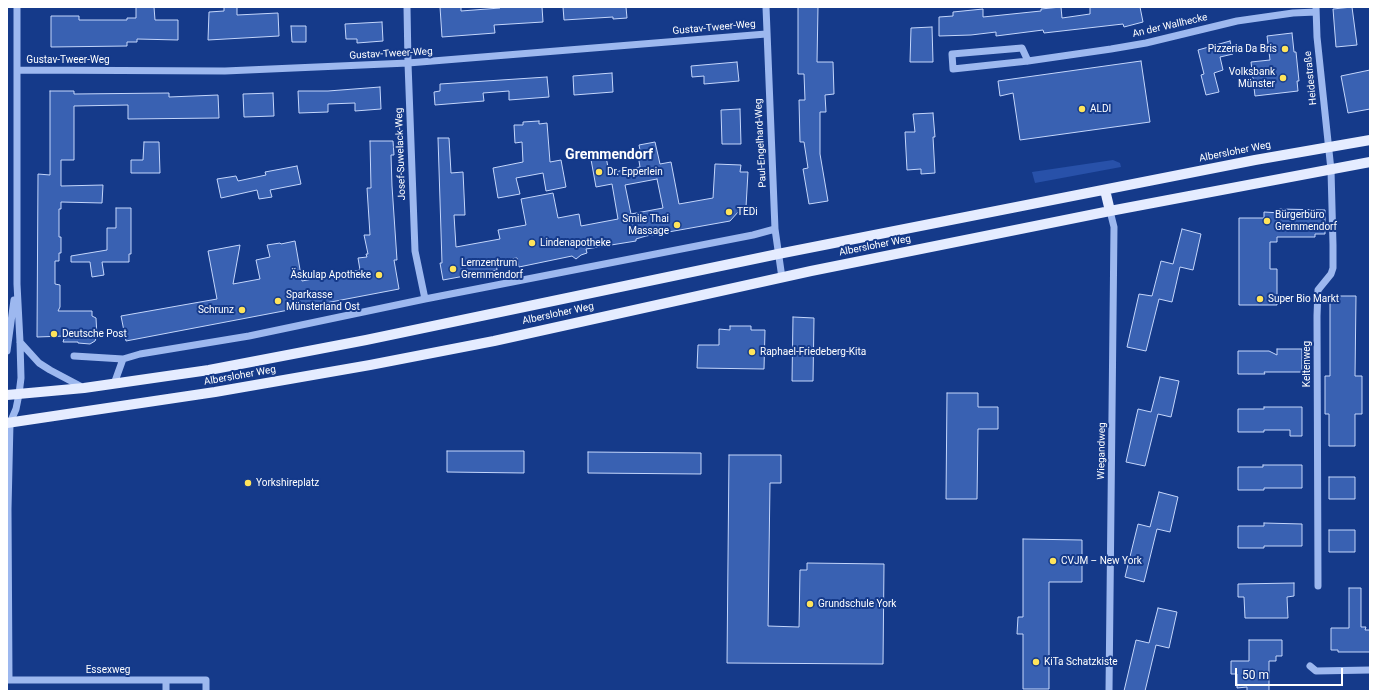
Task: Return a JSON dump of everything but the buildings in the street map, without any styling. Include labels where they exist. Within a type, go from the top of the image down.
[{"type":"main road","name":"Albersloher Weg","points":[[7,395],[84,388],[209,370],[366,340],[778,254],[1370,140]]},
{"type":"main road","name":"Albersloher Weg","points":[[8,421],[215,392],[370,365],[494,341],[782,278],[1110,211],[1370,162]]},
{"type":"main road","points":[[1106,190],[1110,211]]},
{"type":"street","points":[[7,351],[17,284],[17,7]]},
{"type":"street","name":"Josef-Suwelack-Weg","points":[[407,7],[415,251],[425,299]]},
{"type":"street","name":"Paul-Engelhard-Weg","points":[[766,7],[775,229],[782,278]]},
{"type":"street","name":"An der Wallhecke","points":[[1028,61],[1022,48],[952,54],[953,69],[1028,61],[1146,43],[1237,21],[1316,9]]},
{"type":"street","name":"Heidestraße","points":[[1316,9],[1317,37],[1329,147]]},
{"type":"street","name":"Gustav-Tweer-Weg","points":[[17,70],[225,71],[408,64],[766,34]]},
{"type":"street","name":"Keltenweg","points":[[1318,586],[1317,316],[1318,290],[1331,274],[1333,268],[1331,170],[1329,147]]},
{"type":"street","name":"Wiegandweg","points":[[1109,691],[1114,227],[1110,211]]},
{"type":"street","points":[[74,356],[123,359],[140,354],[249,336],[425,299],[753,235],[775,229]]},
{"type":"street","name":"Essexweg","points":[[17,284],[21,378],[16,409],[8,421],[8,680],[206,680],[206,691]]},
{"type":"street","points":[[20,342],[39,363],[84,388]]},
{"type":"street","points":[[114,384],[123,359]]},
{"type":"street","points":[[1310,666],[1316,671],[1370,670]]},
{"type":"street","points":[[166,680],[166,691]]},
{"type":"shaded area","points":[[1113,160],[1120,163],[1121,167],[1035,183],[1032,172]]},
{"type":"place","name":"Pizzeria Da Bris","points":[[1285,49]]},
{"type":"place","name":"Volksbank Münster","points":[[1283,78]]},
{"type":"place","name":"ALDI","points":[[1082,109]]},
{"type":"place","name":"Dr. Epperlein","points":[[599,172]]},
{"type":"place","name":"TEDi","points":[[729,212]]},
{"type":"place","name":"Bürgerbüro Gremmendorf","points":[[1267,221]]},
{"type":"place","name":"Smile Thai Massage","points":[[677,225]]},
{"type":"place","name":"Lindenapotheke","points":[[532,243]]},
{"type":"place","name":"Lernzentrum Gremmendorf","points":[[453,269]]},
{"type":"place","name":"Äskulap Apotheke","points":[[379,275]]},
{"type":"place","name":"Super Bio Markt","points":[[1260,299]]},
{"type":"place","name":"Sparkasse Münsterland Ost","points":[[278,301]]},
{"type":"place","name":"Schrunz","points":[[242,310]]},
{"type":"place","name":"Deutsche Post","points":[[54,334]]},
{"type":"place","name":"Raphael-Friedeberg-Kita","points":[[752,352]]},
{"type":"place","name":"Yorkshireplatz","points":[[248,483]]},
{"type":"place","name":"CVJM – New York","points":[[1053,561]]},
{"type":"place","name":"Grundschule York","points":[[810,604]]},
{"type":"place","name":"KiTa Schatzkiste","points":[[1036,662]]},
{"type":"district","name":"Gremmendorf","points":[[609,155]]}]
